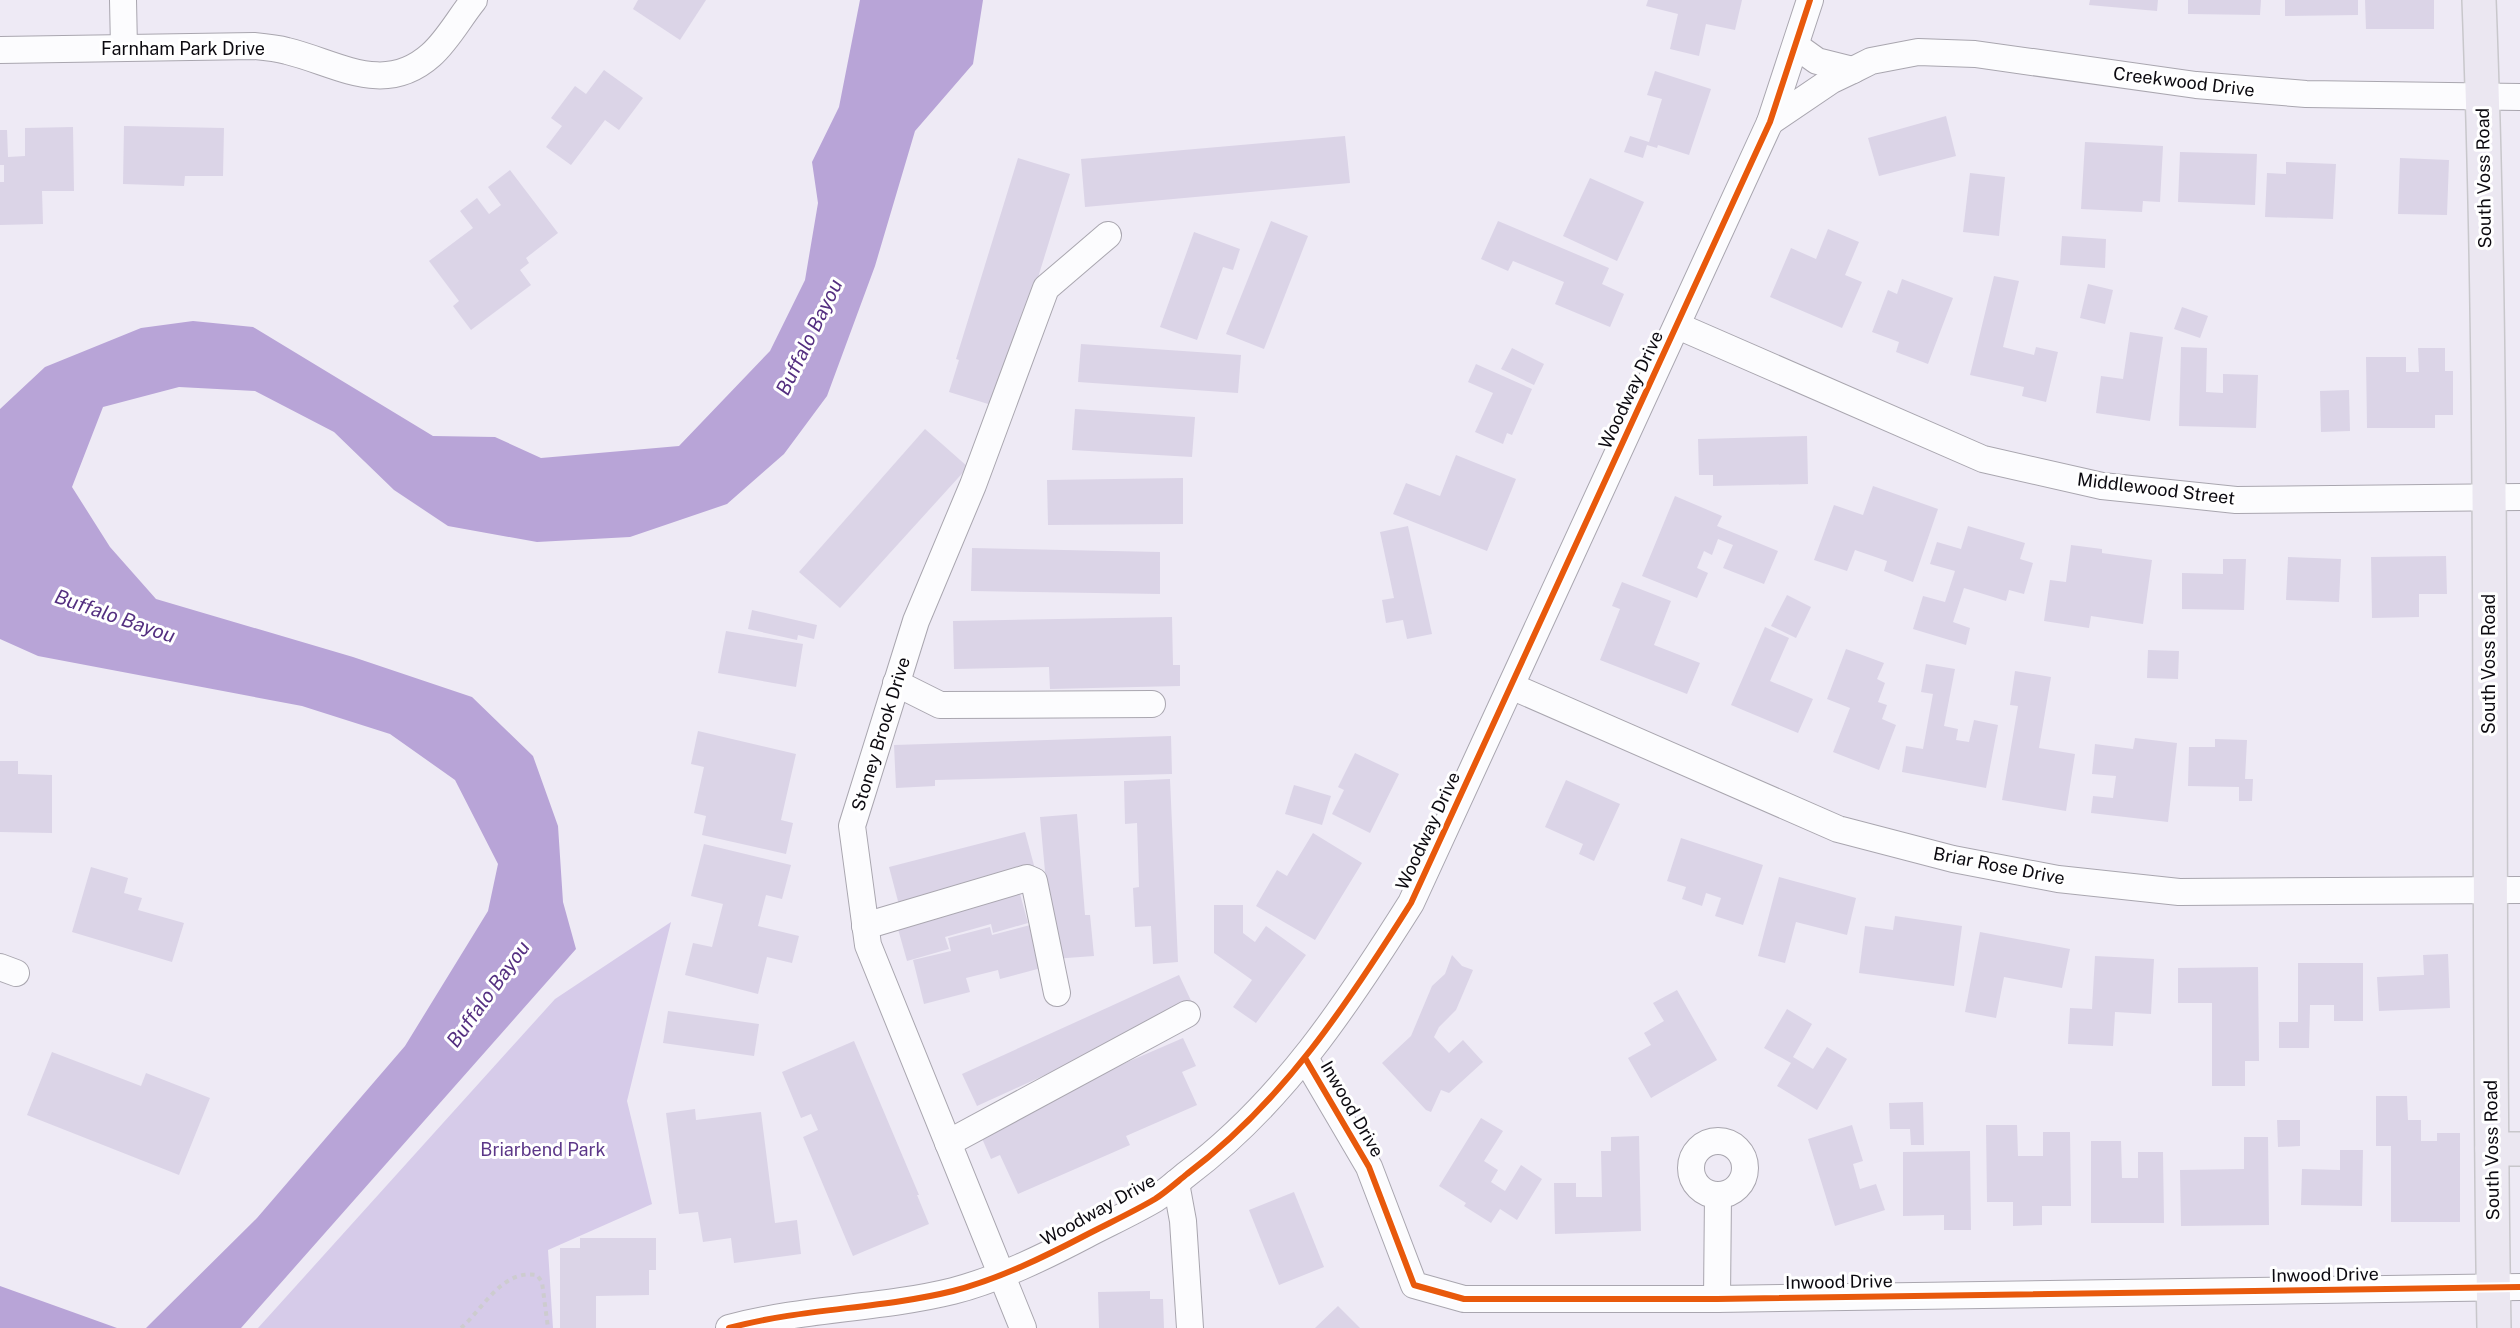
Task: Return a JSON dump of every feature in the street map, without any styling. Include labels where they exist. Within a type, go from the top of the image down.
[{"type":"main road","name":"South Voss Road","points":[[2479,0],[2482,96],[2505,497],[2506,1287],[2494,1328]]},
{"type":"street","points":[[123,0],[124,48]]},
{"type":"street","name":"Farnham Park Drive","points":[[0,50],[254,46],[285,50],[362,75],[387,75],[409,70],[432,55],[474,0]]},
{"type":"street","name":"Woodway Drive","points":[[729,1328],[831,1308],[953,1291],[1049,1254],[1155,1198],[1214,1154],[1257,1115],[1305,1058],[1358,987],[1411,903],[1770,122],[1810,0]]},
{"type":"street","points":[[1796,46],[1817,61],[1853,70]]},
{"type":"street","name":"Creekwood Drive","points":[[1770,122],[1832,80],[1871,61],[1918,52],[1975,54],[2196,86],[2306,94],[2520,97]]},
{"type":"street","name":"Stoney Brook Drive","points":[[1023,1328],[868,945],[852,826],[916,621],[973,485],[1046,288],[1108,235]]},
{"type":"street","name":"Middlewood Street","points":[[1678,326],[1983,459],[2102,486],[2236,500],[2505,497]]},
{"type":"street","points":[[897,683],[940,705],[1152,704]]},
{"type":"street","name":"Briar Rose Drive","points":[[1511,686],[1838,829],[1953,859],[2058,879],[2179,892],[2505,891]]},
{"type":"street","points":[[865,926],[1027,878],[1034,881],[1057,993]]},
{"type":"street","points":[[948,1143],[1187,1014]]},
{"type":"street","name":"Inwood Drive","points":[[1305,1058],[1369,1167],[1414,1285],[1464,1299],[1718,1299],[2506,1287]]},
{"type":"street","points":[[1176,1183],[1184,1221],[1190,1328]]},
{"type":"street","points":[[1718,1195],[1718,1299]]},
{"type":"path","points":[[461,1328],[476,1315],[498,1287],[520,1273],[528,1273],[537,1275],[542,1282],[548,1328]]},
{"type":"green space","name":"Briarbend Park","points":[[671,922],[627,1101],[652,1204],[548,1250],[553,1328],[258,1328],[555,999]]},
{"type":"water","name":"Buffalo Bayou","points":[[860,0],[983,0],[973,64],[915,131],[875,266],[827,396],[784,454],[727,504],[630,537],[537,542],[448,526],[394,490],[334,432],[255,391],[179,387],[103,407],[72,487],[110,547],[156,599],[353,657],[472,697],[533,756],[558,826],[563,902],[576,949],[241,1328],[146,1328],[257,1218],[405,1046],[488,911],[498,864],[455,780],[390,734],[302,706],[38,656],[0,639],[0,409],[45,367],[141,328],[193,321],[253,327],[433,436],[495,437],[541,458],[679,446],[770,351],[805,280],[818,203],[812,162],[839,107]]},
{"type":"water","points":[[0,1286],[117,1328],[0,1328]]},
{"type":"building","points":[[638,0],[706,0],[680,40],[633,9]]},
{"type":"building","points":[[1648,0],[1742,0],[1735,30],[1706,24],[1699,56],[1670,49],[1678,14],[1646,6]]},
{"type":"building","points":[[2090,0],[2158,0],[2157,11],[2089,5]]},
{"type":"building","points":[[2188,0],[2261,0],[2260,15],[2188,14]]},
{"type":"building","points":[[2285,0],[2358,0],[2358,15],[2285,16]]},
{"type":"building","points":[[2365,0],[2434,0],[2434,29],[2366,29]]},
{"type":"building","points":[[604,70],[643,98],[619,130],[605,120],[571,165],[546,147],[562,126],[551,118],[575,86],[586,94]]},
{"type":"building","points":[[1655,71],[1711,89],[1689,155],[1658,145],[1657,148],[1647,145],[1643,158],[1624,152],[1630,136],[1649,142],[1662,99],[1647,95]]},
{"type":"building","points":[[1946,116],[1956,156],[1879,176],[1868,138]]},
{"type":"building","points":[[124,126],[224,128],[223,176],[185,176],[184,186],[123,184]]},
{"type":"building","points":[[73,127],[74,191],[42,191],[43,224],[0,225],[0,182],[4,182],[4,165],[0,165],[0,130],[7,130],[8,157],[25,156],[25,128]]},
{"type":"building","points":[[1345,136],[1350,183],[1085,207],[1081,159]]},
{"type":"building","points":[[2085,142],[2163,146],[2160,202],[2143,201],[2142,212],[2081,209]]},
{"type":"building","points":[[2180,152],[2257,154],[2255,205],[2178,202]]},
{"type":"building","points":[[1018,158],[1070,174],[998,407],[949,392],[959,360],[956,359]]},
{"type":"building","points":[[2400,158],[2449,160],[2447,215],[2398,214]]},
{"type":"building","points":[[2286,162],[2336,164],[2333,219],[2265,217],[2267,173],[2286,174]]},
{"type":"building","points":[[510,170],[558,233],[526,258],[529,263],[520,270],[531,285],[471,330],[453,306],[459,301],[429,261],[473,228],[460,211],[477,198],[489,214],[501,205],[488,187]]},
{"type":"building","points":[[1970,173],[2005,177],[1999,236],[1963,232]]},
{"type":"building","points":[[1590,178],[1644,202],[1617,261],[1563,236]]},
{"type":"building","points":[[1271,221],[1308,236],[1264,349],[1226,334]]},
{"type":"building","points":[[1498,221],[1609,268],[1602,284],[1624,294],[1610,327],[1555,304],[1564,282],[1513,261],[1508,271],[1481,259]]},
{"type":"building","points":[[1828,229],[1859,242],[1845,275],[1862,282],[1842,328],[1770,297],[1791,248],[1816,259]]},
{"type":"building","points":[[1194,232],[1240,249],[1233,270],[1223,267],[1197,340],[1160,327]]},
{"type":"building","points":[[2062,236],[2106,239],[2105,268],[2060,265]]},
{"type":"building","points":[[1994,276],[2019,281],[2003,347],[2034,355],[2036,347],[2058,352],[2046,402],[2022,396],[2024,387],[1970,375]]},
{"type":"building","points":[[1902,279],[1953,298],[1928,364],[1896,352],[1899,342],[1872,332],[1888,290],[1897,294]]},
{"type":"building","points":[[2088,284],[2113,290],[2105,324],[2080,318]]},
{"type":"building","points":[[2182,307],[2208,316],[2200,338],[2174,329]]},
{"type":"building","points":[[2130,332],[2163,337],[2150,421],[2096,413],[2101,376],[2123,379]]},
{"type":"building","points":[[1081,344],[1241,355],[1238,393],[1078,382]]},
{"type":"building","points":[[2181,347],[2207,348],[2206,392],[2223,393],[2223,374],[2258,375],[2256,428],[2179,426]]},
{"type":"building","points":[[1512,348],[1544,364],[1534,385],[1501,369]]},
{"type":"building","points":[[2418,348],[2445,348],[2445,371],[2453,371],[2453,415],[2435,415],[2435,428],[2367,428],[2366,357],[2406,357],[2406,372],[2419,372]]},
{"type":"building","points":[[1476,364],[1532,389],[1512,435],[1507,433],[1503,444],[1475,432],[1493,393],[1468,382]]},
{"type":"building","points":[[2349,390],[2350,431],[2321,432],[2320,391]]},
{"type":"building","points":[[1075,409],[1195,417],[1192,457],[1072,450]]},
{"type":"building","points":[[925,429],[968,467],[840,608],[799,572]]},
{"type":"building","points":[[1807,436],[1808,484],[1713,486],[1713,475],[1699,475],[1698,439]]},
{"type":"building","points":[[1456,455],[1516,479],[1487,551],[1393,514],[1406,483],[1440,496]]},
{"type":"building","points":[[1183,478],[1183,524],[1048,525],[1047,480]]},
{"type":"building","points":[[1873,486],[1938,509],[1913,582],[1884,571],[1887,561],[1855,550],[1847,571],[1814,560],[1834,505],[1863,515]]},
{"type":"building","points":[[1675,496],[1722,516],[1717,526],[1778,551],[1764,584],[1723,568],[1733,545],[1718,539],[1712,555],[1704,551],[1697,568],[1708,573],[1697,598],[1642,576]]},
{"type":"building","points":[[1408,526],[1432,634],[1407,639],[1403,620],[1386,623],[1382,600],[1394,598],[1380,532]]},
{"type":"building","points":[[1968,526],[2025,543],[2020,559],[2033,563],[2024,594],[2009,590],[2006,601],[1964,588],[1953,622],[1970,628],[1966,645],[1913,629],[1923,596],[1945,602],[1955,571],[1930,564],[1937,542],[1961,549]]},
{"type":"building","points":[[2071,545],[2102,549],[2102,553],[2152,560],[2143,624],[2091,616],[2089,628],[2044,621],[2050,580],[2066,582]]},
{"type":"building","points":[[972,548],[1160,552],[1160,594],[971,591]]},
{"type":"building","points":[[2446,556],[2447,594],[2419,594],[2419,617],[2372,618],[2371,557]]},
{"type":"building","points":[[2288,557],[2341,559],[2339,602],[2286,600]]},
{"type":"building","points":[[2223,559],[2246,559],[2244,610],[2182,609],[2182,573],[2223,574]]},
{"type":"building","points":[[1622,582],[1671,601],[1654,645],[1700,663],[1687,694],[1600,660],[1620,609],[1612,606]]},
{"type":"building","points":[[1787,595],[1811,607],[1796,638],[1771,626]]},
{"type":"building","points":[[752,610],[817,625],[814,639],[798,635],[797,640],[748,629]]},
{"type":"building","points":[[1172,617],[1173,665],[1180,665],[1180,686],[1050,689],[1049,667],[954,669],[953,621]]},
{"type":"building","points":[[1765,627],[1789,638],[1770,681],[1813,699],[1798,733],[1731,705]]},
{"type":"building","points":[[726,631],[803,644],[796,687],[718,673]]},
{"type":"building","points":[[1846,649],[1884,663],[1877,679],[1885,683],[1878,702],[1887,705],[1882,719],[1896,725],[1879,770],[1833,752],[1850,708],[1827,699]]},
{"type":"building","points":[[2148,650],[2179,651],[2178,679],[2147,678]]},
{"type":"building","points":[[1926,664],[1955,669],[1944,726],[1958,729],[1956,740],[1969,742],[1974,720],[1998,725],[1986,788],[1902,772],[1906,746],[1923,749],[1933,694],[1921,692]]},
{"type":"building","points":[[2015,671],[2051,677],[2039,748],[2075,754],[2066,811],[2002,800],[2018,706],[2010,705]]},
{"type":"building","points":[[698,731],[796,754],[781,820],[793,823],[786,854],[702,835],[706,816],[694,813],[704,767],[691,764]]},
{"type":"building","points":[[1171,736],[1172,774],[935,780],[935,786],[896,788],[894,745]]},
{"type":"building","points":[[2135,738],[2177,743],[2168,822],[2091,813],[2093,796],[2113,798],[2116,776],[2092,774],[2095,744],[2133,749]]},
{"type":"building","points":[[2215,739],[2247,740],[2245,779],[2253,779],[2252,801],[2239,801],[2239,787],[2188,786],[2189,747],[2215,747]]},
{"type":"building","points":[[1355,753],[1399,774],[1370,833],[1332,814],[1344,790],[1338,787]]},
{"type":"building","points":[[0,761],[18,761],[18,774],[52,775],[52,833],[0,832]]},
{"type":"building","points":[[1170,779],[1178,962],[1153,964],[1151,926],[1135,927],[1133,888],[1139,887],[1137,823],[1125,824],[1124,781]]},
{"type":"building","points":[[1566,780],[1620,804],[1594,861],[1579,854],[1583,844],[1545,827]]},
{"type":"building","points":[[1294,785],[1331,796],[1322,825],[1285,814]]},
{"type":"building","points":[[1077,814],[1085,915],[1090,915],[1094,956],[1053,959],[1040,817]]},
{"type":"building","points":[[1025,832],[1035,869],[899,905],[889,867]]},
{"type":"building","points":[[1313,833],[1362,863],[1315,940],[1256,906],[1277,870],[1287,876]]},
{"type":"building","points":[[1681,838],[1763,865],[1743,925],[1715,916],[1721,898],[1706,893],[1702,906],[1682,899],[1686,887],[1667,881]]},
{"type":"building","points":[[704,844],[791,865],[782,899],[766,895],[758,926],[799,936],[792,963],[767,957],[758,994],[685,975],[693,943],[712,947],[723,904],[691,896]]},
{"type":"building","points":[[91,867],[128,878],[124,893],[142,898],[138,910],[184,923],[172,962],[72,932]]},
{"type":"building","points":[[1779,877],[1856,898],[1847,935],[1796,922],[1785,963],[1758,956]]},
{"type":"building","points":[[1020,894],[1028,923],[993,933],[991,924],[945,937],[949,949],[907,961],[898,929]]},
{"type":"building","points":[[1214,905],[1243,905],[1243,933],[1255,942],[1266,926],[1306,955],[1256,1023],[1233,1007],[1252,980],[1214,953]]},
{"type":"building","points":[[1895,916],[1962,926],[1954,986],[1859,973],[1865,926],[1893,930]]},
{"type":"building","points":[[1034,924],[1045,967],[1000,979],[998,970],[966,978],[970,992],[924,1004],[913,960],[951,951],[948,938],[990,927],[992,935]]},
{"type":"building","points":[[1980,932],[2070,949],[2062,988],[2004,977],[1996,1018],[1965,1012]]},
{"type":"building","points":[[2448,954],[2450,1008],[2379,1011],[2377,977],[2424,975],[2423,955]]},
{"type":"building","points":[[1452,955],[1462,966],[1473,970],[1456,1010],[1439,1027],[1434,1037],[1449,1053],[1463,1040],[1483,1062],[1449,1093],[1441,1090],[1431,1112],[1426,1110],[1382,1063],[1411,1036],[1432,986],[1445,974]]},
{"type":"building","points":[[2095,956],[2154,959],[2151,1014],[2115,1012],[2113,1046],[2068,1044],[2070,1008],[2092,1009]]},
{"type":"building","points":[[2298,963],[2363,963],[2363,1021],[2334,1021],[2334,1005],[2310,1005],[2309,1048],[2279,1048],[2279,1022],[2298,1022]]},
{"type":"building","points":[[2258,967],[2259,1061],[2245,1061],[2245,1086],[2212,1086],[2212,1003],[2178,1003],[2178,968]]},
{"type":"building","points":[[1179,975],[1194,1007],[977,1106],[962,1074]]},
{"type":"building","points":[[1677,990],[1717,1060],[1651,1098],[1628,1058],[1651,1045],[1644,1033],[1664,1021],[1653,1003]]},
{"type":"building","points":[[1787,1009],[1812,1024],[1793,1057],[1813,1069],[1827,1047],[1847,1059],[1817,1110],[1777,1086],[1791,1063],[1764,1048]]},
{"type":"building","points":[[668,1011],[759,1024],[754,1056],[663,1043]]},
{"type":"building","points":[[1183,1038],[1196,1066],[1182,1072],[1197,1105],[1126,1136],[1130,1145],[1018,1194],[1000,1155],[991,1159],[977,1127]]},
{"type":"building","points":[[854,1041],[929,1224],[853,1256],[803,1137],[818,1130],[811,1114],[801,1118],[782,1072]]},
{"type":"building","points":[[52,1052],[141,1086],[146,1073],[210,1098],[179,1175],[27,1115]]},
{"type":"building","points":[[2376,1096],[2407,1096],[2408,1120],[2421,1120],[2421,1141],[2437,1141],[2437,1133],[2460,1133],[2460,1222],[2391,1222],[2391,1146],[2376,1146]]},
{"type":"building","points":[[1923,1102],[1924,1145],[1911,1145],[1910,1129],[1890,1129],[1889,1103]]},
{"type":"building","points":[[695,1109],[696,1120],[761,1112],[775,1223],[797,1220],[801,1254],[734,1263],[731,1238],[703,1242],[698,1212],[679,1214],[666,1113]]},
{"type":"building","points":[[1481,1118],[1503,1131],[1484,1161],[1498,1170],[1491,1182],[1505,1191],[1521,1165],[1542,1179],[1517,1220],[1500,1209],[1491,1223],[1464,1206],[1466,1203],[1439,1186]]},
{"type":"building","points":[[2277,1120],[2300,1120],[2300,1146],[2278,1147]]},
{"type":"building","points":[[1852,1125],[1863,1161],[1853,1164],[1860,1189],[1876,1184],[1885,1210],[1835,1226],[1808,1139]]},
{"type":"building","points":[[1986,1125],[2017,1125],[2018,1156],[2043,1156],[2043,1132],[2070,1132],[2071,1206],[2042,1206],[2042,1225],[2013,1226],[2013,1202],[1987,1202]]},
{"type":"building","points":[[1639,1136],[1641,1231],[1555,1234],[1554,1183],[1576,1183],[1576,1197],[1602,1197],[1601,1151],[1611,1151],[1611,1137]]},
{"type":"building","points":[[2244,1137],[2268,1137],[2269,1225],[2181,1226],[2180,1170],[2244,1169]]},
{"type":"building","points":[[2091,1141],[2121,1141],[2122,1178],[2138,1178],[2138,1152],[2163,1152],[2164,1223],[2091,1223]]},
{"type":"building","points":[[2340,1150],[2363,1150],[2362,1206],[2301,1205],[2302,1169],[2340,1170]]},
{"type":"building","points":[[1970,1151],[1971,1230],[1944,1230],[1944,1215],[1903,1216],[1903,1152]]},
{"type":"building","points":[[1294,1192],[1324,1267],[1279,1285],[1249,1210]]},
{"type":"building","points":[[580,1238],[656,1238],[656,1270],[649,1270],[649,1295],[596,1296],[596,1328],[560,1328],[560,1248],[580,1248]]},
{"type":"building","points":[[1150,1291],[1150,1299],[1163,1299],[1164,1328],[1099,1328],[1098,1292]]},
{"type":"building","points":[[1338,1306],[1360,1328],[1315,1328]]},
{"type":"cycle path","points":[[729,1328],[785,1316],[898,1302],[953,1291],[1004,1274],[1038,1259],[1163,1193],[1222,1146],[1254,1115],[1311,1049],[1338,1014],[1411,903],[1770,122],[1810,0]]},
{"type":"cycle path","points":[[1305,1058],[1369,1167],[1414,1285],[1464,1299],[1717,1299],[2520,1287]]}]
